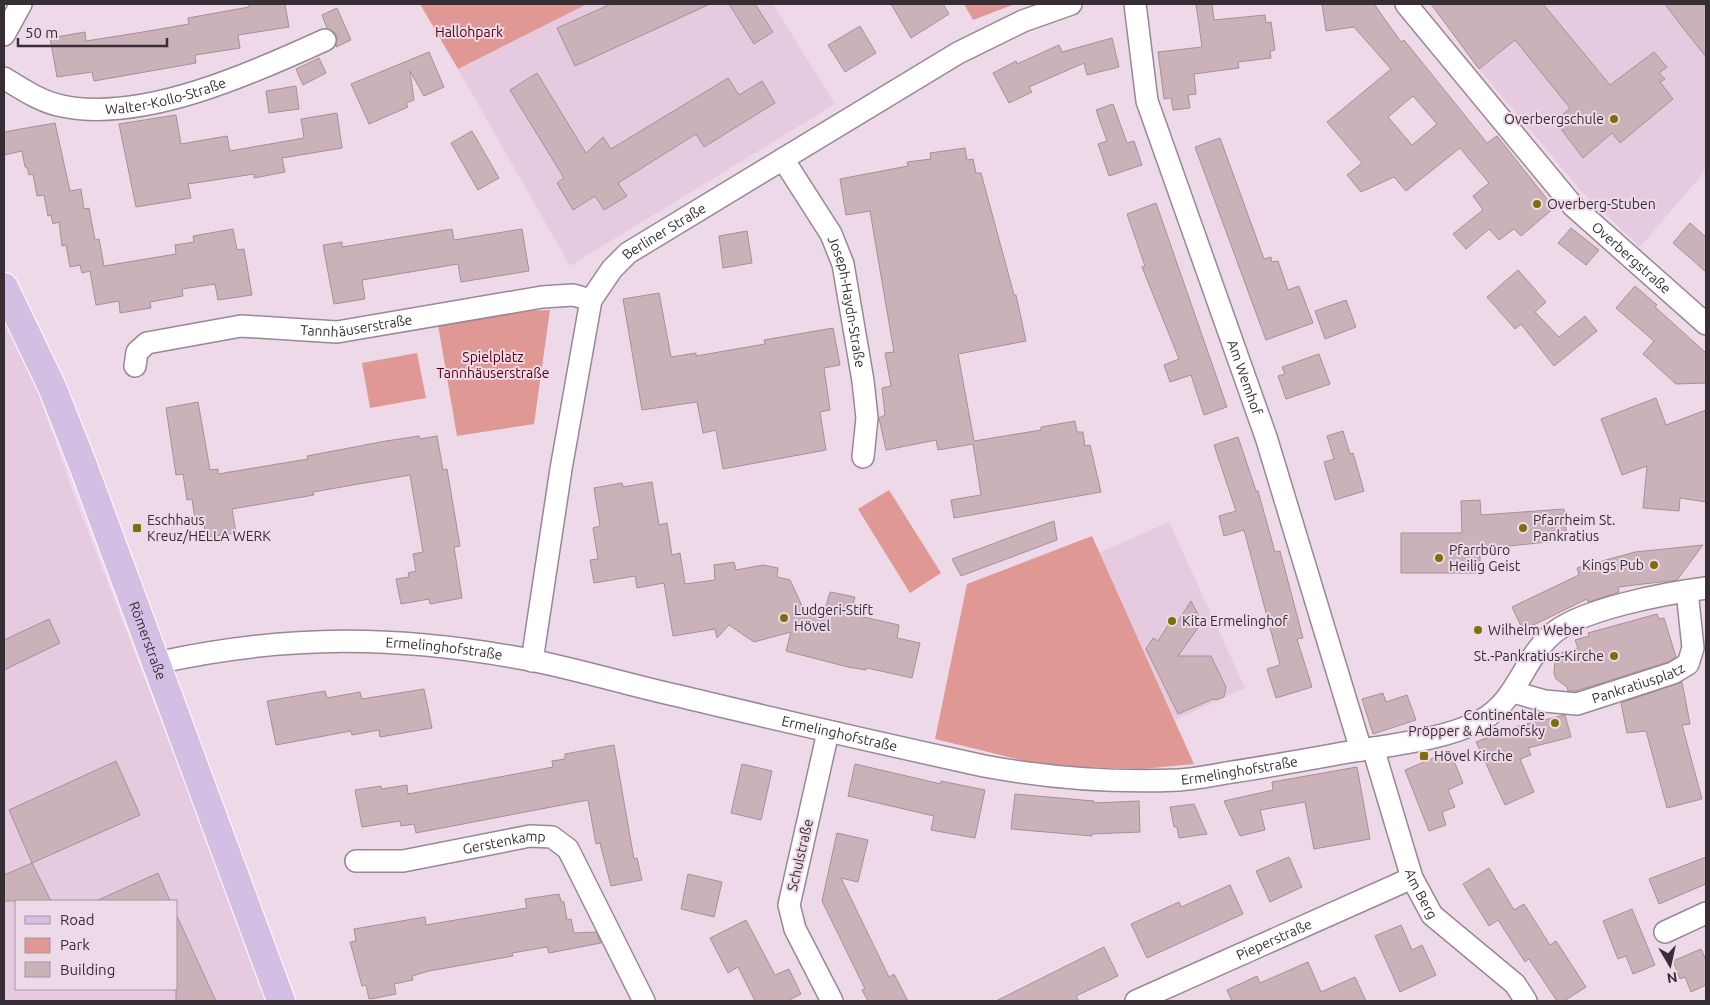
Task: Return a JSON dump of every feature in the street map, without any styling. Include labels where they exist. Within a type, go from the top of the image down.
[{"type":"main road","name":"Römerstraße","points":[[4,287],[56,396],[281,1001]]},
{"type":"street","points":[[4,35],[20,4]]},
{"type":"street","name":"Berliner Straße","points":[[532,661],[561,470],[591,300],[612,269],[628,253],[958,53],[1023,21],[1071,4]]},
{"type":"street","name":"Am Wemhof","points":[[1135,4],[1147,101],[1266,437],[1367,749]]},
{"type":"street","name":"Overbergstraße","points":[[1406,4],[1574,206],[1706,324]]},
{"type":"street","name":"Walter-Kollo-Straße","points":[[4,78],[38,98],[62,106],[90,110],[128,107],[229,82],[325,40]]},
{"type":"street","name":"Joseph-Haydn-Straße","points":[[783,159],[830,234],[843,264],[863,381],[867,418],[863,457]]},
{"type":"street","name":"Tannhäuserstraße","points":[[136,366],[137,352],[147,343],[241,326],[336,332],[542,297],[573,295],[591,300]]},
{"type":"street","name":"Pankratiusplatz","points":[[1697,589],[1692,648],[1688,664],[1673,673],[1577,704],[1545,701],[1513,692],[1541,647],[1551,635],[1567,625],[1595,613],[1640,599],[1697,589]]},
{"type":"street","name":"Ermelinghofstraße","points":[[156,663],[208,651],[258,644],[364,640],[422,644],[532,661],[828,732],[984,766],[1040,776],[1102,781],[1180,780],[1420,740],[1482,720],[1513,692]]},
{"type":"street","name":"Schulstraße","points":[[828,732],[789,905],[794,929],[832,1001]]},
{"type":"street","name":"Am Berg","points":[[1367,749],[1412,878],[1432,916],[1515,984],[1526,1001]]},
{"type":"street","name":"Gerstenkamp","points":[[356,861],[403,861],[530,836],[552,836],[568,849],[644,1001]]},
{"type":"street","name":"Pieperstraße","points":[[1136,1001],[1412,878]]},
{"type":"street","points":[[1665,932],[1706,913]]},
{"type":"shaded area","points":[[587,4],[773,4],[835,104],[570,266],[458,69]]},
{"type":"shaded area","name":"Overbergschule","points":[[1530,4],[1706,4],[1706,170],[1640,247],[1581,191],[1479,69],[1502,52],[1489,35]]},
{"type":"shaded area","points":[[4,317],[28,364],[77,503],[269,1001],[4,1001]]},
{"type":"shaded area","name":"Kita Ermelinghof","points":[[1169,522],[1245,688],[1175,720],[1099,553]]},
{"type":"green space","name":"Hallohpark","points":[[420,4],[587,4],[458,69]]},
{"type":"green space","points":[[964,4],[1015,4],[973,20]]},
{"type":"green space","name":"Spielplatz Tannhäuserstraße","points":[[550,310],[534,424],[457,436],[438,325],[517,311]]},
{"type":"green space","points":[[417,353],[426,398],[370,408],[362,363]]},
{"type":"green space","points":[[889,490],[941,573],[910,593],[858,509]]},
{"type":"green space","points":[[1092,536],[1194,764],[1142,769],[1045,766],[935,739],[967,584]]},
{"type":"building","points":[[249,4],[285,4],[289,27],[238,35],[240,48],[195,55],[196,63],[94,81],[92,72],[57,77],[50,38],[85,32],[86,41],[137,33],[189,24],[188,18],[249,7]]},
{"type":"building","points":[[611,4],[710,4],[575,66],[557,28]]},
{"type":"building","points":[[729,4],[755,4],[773,32],[754,44]]},
{"type":"building","points":[[891,4],[943,4],[949,14],[911,38]]},
{"type":"building","points":[[1196,4],[1212,4],[1214,20],[1265,15],[1266,23],[1271,22],[1275,50],[1270,51],[1271,58],[1238,62],[1239,68],[1194,74],[1196,94],[1188,95],[1190,108],[1173,110],[1171,98],[1164,99],[1158,52],[1202,47]]},
{"type":"building","points":[[1322,4],[1374,4],[1401,42],[1404,40],[1487,143],[1497,136],[1554,208],[1521,236],[1514,229],[1499,240],[1489,229],[1466,249],[1453,234],[1483,210],[1473,196],[1489,183],[1460,148],[1406,191],[1394,177],[1361,192],[1347,175],[1362,163],[1327,122],[1391,69],[1354,27],[1326,31]],"holes":[[[1413,96],[1437,124],[1412,145],[1388,117]]]},
{"type":"building","points":[[1431,4],[1543,4],[1610,85],[1654,52],[1667,67],[1659,73],[1665,79],[1660,82],[1673,99],[1620,143],[1612,133],[1583,158],[1555,121],[1570,108],[1515,40],[1479,69]]},
{"type":"building","points":[[1665,4],[1706,4],[1706,57],[1680,24]]},
{"type":"building","points":[[337,8],[351,40],[336,47],[337,35],[327,28],[322,15]]},
{"type":"building","points":[[860,26],[876,53],[845,72],[828,45]]},
{"type":"building","points":[[1112,38],[1119,67],[1087,75],[1084,63],[1029,87],[1032,92],[1009,103],[993,73],[1016,61],[1017,64],[1059,45],[1062,52]]},
{"type":"building","points":[[429,52],[444,87],[424,96],[410,71],[414,100],[406,103],[408,107],[369,124],[351,84]]},
{"type":"building","points":[[319,58],[326,73],[303,85],[296,69]]},
{"type":"building","points":[[537,73],[586,153],[603,137],[611,149],[728,78],[739,95],[762,81],[775,103],[704,147],[696,134],[618,183],[627,196],[604,210],[595,196],[573,210],[557,183],[564,178],[510,90]]},
{"type":"building","points":[[296,86],[299,109],[269,113],[266,91]]},
{"type":"building","points":[[1113,104],[1127,143],[1134,141],[1142,165],[1109,176],[1098,144],[1107,141],[1096,110]]},
{"type":"building","points":[[337,113],[342,148],[282,158],[285,172],[254,178],[254,174],[188,184],[191,198],[136,207],[119,124],[176,115],[181,144],[227,136],[230,151],[304,138],[301,119]]},
{"type":"building","points":[[55,123],[70,191],[81,189],[84,209],[89,208],[95,240],[99,239],[104,266],[176,254],[175,245],[194,242],[193,236],[233,229],[237,250],[244,249],[252,295],[218,300],[215,284],[182,289],[183,296],[150,302],[151,308],[120,313],[119,301],[96,305],[90,271],[82,273],[80,265],[70,267],[66,245],[62,246],[59,222],[53,224],[51,215],[48,216],[44,195],[37,196],[33,174],[29,175],[27,167],[25,167],[22,151],[4,155],[4,132]]},
{"type":"building","points":[[472,131],[499,178],[478,190],[451,143]]},
{"type":"building","points":[[1220,138],[1264,259],[1271,257],[1272,262],[1278,261],[1288,290],[1299,286],[1313,323],[1266,340],[1195,147]]},
{"type":"building","points":[[965,148],[967,160],[973,159],[976,173],[981,173],[1014,295],[1016,295],[1026,341],[958,354],[974,441],[1041,430],[1041,427],[1075,421],[1077,432],[1083,432],[1085,446],[1090,445],[1101,492],[954,518],[951,500],[981,495],[973,444],[938,450],[936,440],[886,450],[879,418],[885,415],[882,388],[891,386],[885,353],[894,352],[870,211],[846,215],[840,179],[908,166],[907,162],[931,159],[930,153]]},
{"type":"building","points":[[1156,203],[1227,407],[1204,415],[1191,375],[1170,382],[1164,365],[1179,359],[1142,267],[1145,266],[1127,214]]},
{"type":"building","points":[[1690,223],[1706,237],[1706,272],[1673,243]]},
{"type":"building","points":[[1571,228],[1599,250],[1586,265],[1558,243]]},
{"type":"building","points":[[452,229],[454,240],[522,229],[529,271],[461,282],[458,264],[362,280],[365,299],[334,304],[323,245],[342,242],[342,247]]},
{"type":"building","points":[[747,231],[752,263],[723,268],[719,236]]},
{"type":"building","points":[[1518,270],[1546,302],[1535,312],[1559,337],[1585,316],[1597,331],[1554,366],[1521,324],[1515,329],[1487,297]]},
{"type":"building","points":[[1635,286],[1657,305],[1655,307],[1706,353],[1706,383],[1676,384],[1643,354],[1654,341],[1616,308]]},
{"type":"building","points":[[659,293],[671,357],[696,353],[696,356],[765,344],[764,340],[833,328],[840,365],[824,368],[830,410],[820,412],[826,450],[723,469],[716,430],[703,433],[697,402],[642,410],[623,299]]},
{"type":"building","points":[[1346,300],[1356,327],[1325,339],[1315,311]]},
{"type":"building","points":[[1319,354],[1330,384],[1286,399],[1278,376],[1285,374],[1282,367]]},
{"type":"building","points":[[1656,398],[1666,425],[1706,410],[1706,502],[1680,498],[1679,511],[1643,508],[1647,466],[1622,475],[1601,419]]},
{"type":"building","points":[[198,402],[210,470],[218,469],[218,474],[308,459],[307,456],[386,441],[419,436],[420,439],[437,436],[443,470],[447,469],[460,546],[454,547],[462,598],[430,604],[429,599],[401,604],[396,579],[409,577],[408,573],[416,571],[413,554],[423,552],[410,475],[313,492],[314,495],[232,509],[236,533],[206,537],[203,518],[195,519],[192,499],[187,500],[183,474],[176,475],[166,408]]},
{"type":"building","points":[[1343,431],[1350,454],[1353,453],[1364,491],[1335,500],[1324,462],[1334,459],[1327,436]]},
{"type":"building","points":[[1238,437],[1256,491],[1258,491],[1275,552],[1280,551],[1303,638],[1297,639],[1312,687],[1276,698],[1267,669],[1280,665],[1244,530],[1224,536],[1219,516],[1236,511],[1214,445]]},
{"type":"building","points":[[652,482],[659,525],[667,523],[672,555],[680,553],[685,584],[715,580],[714,565],[734,562],[736,570],[763,565],[778,568],[777,577],[790,580],[803,608],[824,613],[830,592],[855,597],[850,614],[899,625],[897,638],[920,643],[912,678],[867,668],[866,670],[848,667],[786,651],[791,632],[754,642],[729,625],[717,638],[715,629],[673,636],[664,583],[637,588],[635,576],[594,583],[590,560],[598,559],[593,528],[600,526],[594,488],[622,483],[623,487]]},
{"type":"building","points":[[1480,500],[1481,515],[1564,509],[1567,540],[1480,549],[1480,573],[1401,573],[1401,533],[1462,533],[1461,501]]},
{"type":"building","points":[[1054,521],[1057,540],[961,576],[952,559]]},
{"type":"building","points":[[1703,545],[1677,580],[1618,587],[1619,592],[1588,602],[1587,599],[1523,630],[1512,607],[1579,575],[1577,568],[1635,552]]},
{"type":"building","points":[[1191,601],[1202,622],[1178,656],[1211,656],[1226,687],[1224,697],[1216,700],[1213,699],[1178,714],[1146,649],[1153,638],[1158,641],[1170,622],[1175,626]]},
{"type":"building","name":"St.-Pankratius-Kirche","points":[[1657,614],[1659,619],[1664,618],[1676,657],[1668,662],[1576,691],[1568,691],[1567,687],[1556,679],[1554,673],[1555,661],[1560,653],[1578,648],[1575,640],[1589,636],[1588,633]]},
{"type":"building","points":[[49,619],[60,643],[4,670],[4,640]]},
{"type":"building","points":[[1682,682],[1690,724],[1682,725],[1702,799],[1667,808],[1646,731],[1627,733],[1621,703]]},
{"type":"building","points":[[424,689],[432,728],[380,737],[379,730],[352,735],[351,731],[276,745],[267,701],[325,691],[327,698],[360,692],[362,699]]},
{"type":"building","points":[[1383,693],[1386,702],[1407,695],[1416,720],[1373,734],[1362,699]]},
{"type":"building","points":[[1565,715],[1571,737],[1528,748],[1531,755],[1520,759],[1534,792],[1505,805],[1476,742],[1518,726]]},
{"type":"building","points":[[614,745],[634,859],[637,858],[642,880],[611,886],[600,843],[596,844],[588,800],[416,833],[414,824],[401,826],[400,821],[362,827],[355,790],[381,786],[382,789],[407,785],[408,794],[553,767],[552,761],[565,759],[565,754]]},
{"type":"building","points":[[1450,751],[1463,783],[1448,790],[1455,807],[1442,812],[1446,825],[1429,831],[1405,770]]},
{"type":"building","points":[[116,761],[140,815],[32,863],[9,810]]},
{"type":"building","points":[[742,764],[772,771],[761,820],[731,813]]},
{"type":"building","points":[[855,764],[941,784],[941,781],[985,790],[975,838],[931,830],[934,816],[848,796]]},
{"type":"building","points":[[1357,767],[1370,839],[1314,849],[1305,802],[1260,810],[1265,830],[1240,836],[1224,801],[1273,790],[1272,782]]},
{"type":"building","points":[[1015,794],[1094,801],[1094,803],[1139,801],[1140,832],[1092,834],[1092,836],[1011,829]]},
{"type":"building","points":[[1194,804],[1207,834],[1179,838],[1177,827],[1174,827],[1170,807]]},
{"type":"building","points":[[837,833],[868,840],[858,882],[841,878],[889,977],[894,974],[908,1001],[868,1001],[862,990],[865,989],[822,901]]},
{"type":"building","points":[[1289,857],[1302,887],[1270,902],[1256,871]]},
{"type":"building","points":[[1706,857],[1706,884],[1659,904],[1649,879]]},
{"type":"building","points":[[32,863],[50,900],[4,901],[4,875]]},
{"type":"building","points":[[1489,868],[1514,910],[1524,904],[1550,945],[1556,941],[1586,987],[1564,1001],[1557,1001],[1529,959],[1525,962],[1498,920],[1489,926],[1463,884]]},
{"type":"building","points":[[158,873],[170,900],[98,900]]},
{"type":"building","points":[[688,874],[722,882],[714,917],[681,909]]},
{"type":"building","points":[[1230,885],[1243,914],[1147,958],[1131,924],[1179,902],[1181,907]]},
{"type":"building","points":[[559,894],[561,901],[564,902],[567,920],[571,919],[574,933],[596,932],[601,943],[549,953],[547,947],[512,953],[513,956],[429,971],[412,976],[413,980],[394,984],[396,994],[376,998],[369,999],[366,985],[362,986],[350,942],[356,941],[354,929],[425,917],[426,925],[527,908],[525,899]]},
{"type":"building","points":[[1632,909],[1655,965],[1633,974],[1626,956],[1618,959],[1603,921]]},
{"type":"building","points":[[178,918],[216,1001],[176,1001],[176,990],[178,990]]},
{"type":"building","points":[[746,920],[775,975],[789,969],[801,994],[787,1001],[755,1001],[738,967],[728,973],[710,938]]},
{"type":"building","points":[[1401,925],[1412,950],[1422,945],[1436,975],[1400,992],[1375,936]]},
{"type":"building","points":[[1104,947],[1118,976],[1076,996],[1079,1001],[996,1001]]},
{"type":"building","points":[[1701,949],[1706,960],[1706,985],[1691,992],[1685,977],[1680,979],[1673,961]]},
{"type":"building","points":[[1308,962],[1321,992],[1355,977],[1366,1001],[1232,1001],[1227,990],[1257,976],[1260,983]]},
{"type":"place","name":"Overbergschule","points":[[1614,119]]},
{"type":"place","name":"Overberg-Stuben","points":[[1537,204]]},
{"type":"place","name":"Eschhaus Kreuz/HELLA WERK","points":[[137,528]]},
{"type":"place","name":"Pfarrheim St. Pankratius","points":[[1523,528]]},
{"type":"place","name":"Pfarrbüro Heilig Geist","points":[[1439,558]]},
{"type":"place","name":"Kings Pub","points":[[1654,565]]},
{"type":"place","name":"Ludgeri-Stift Hövel","points":[[784,618]]},
{"type":"place","name":"Kita Ermelinghof","points":[[1172,621]]},
{"type":"place","name":"Wilhelm Weber","points":[[1478,630]]},
{"type":"place","name":"St.-Pankratius-Kirche","points":[[1614,656]]},
{"type":"place","name":"Continentale Pröpper & Adamofsky","points":[[1555,723]]},
{"type":"place","name":"Hövel Kirche","points":[[1424,756]]}]
